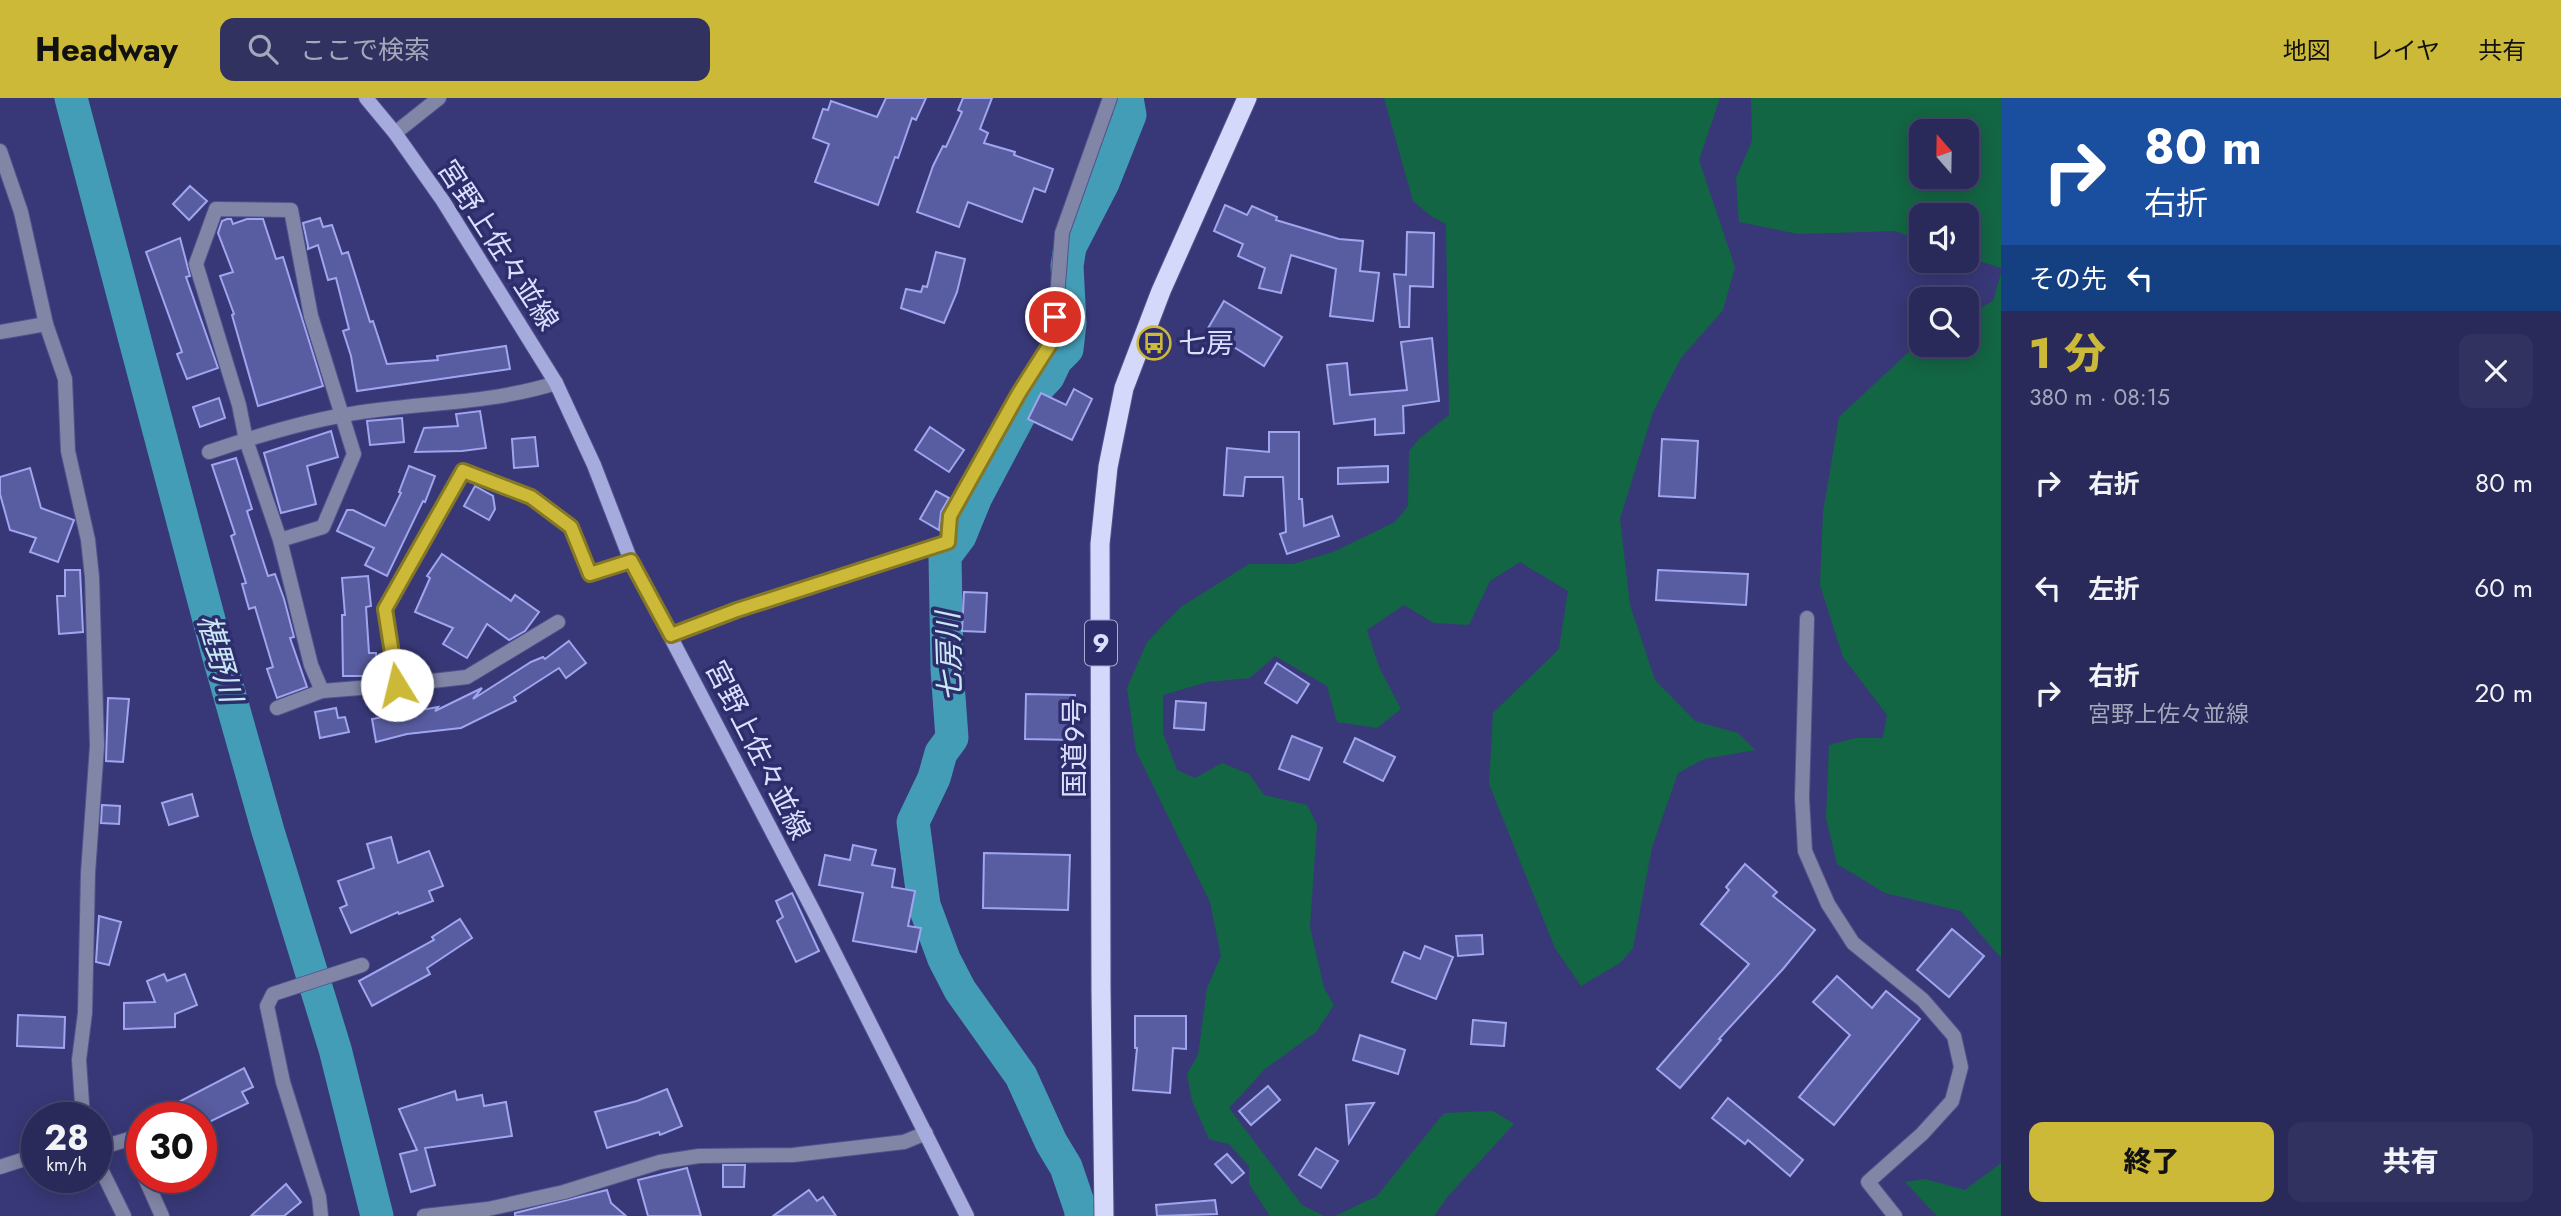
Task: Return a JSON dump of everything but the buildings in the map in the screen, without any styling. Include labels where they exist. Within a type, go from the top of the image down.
[{"type":"highway","name":"国道9号","points":[[1104,1216],[1100,544],[1108,467],[1124,388],[1156,303],[1247,98]]},
{"type":"main road","name":"宮野上佐々並線","points":[[366,98],[443,201],[556,383],[594,465],[631,561],[967,1216]]},
{"type":"street","points":[[395,134],[439,98]]},
{"type":"street","points":[[671,635],[737,610],[948,542],[950,516],[1019,393],[1054,338],[1062,233],[1110,98]]},
{"type":"street","points":[[0,151],[21,212],[46,324],[65,379],[68,451],[88,540],[92,577],[97,746],[88,873],[85,1013],[79,1060],[82,1102]]},
{"type":"street","points":[[280,540],[323,527],[354,454],[311,316],[291,210],[216,209],[197,264],[239,405],[246,440],[280,540],[311,665],[322,691]]},
{"type":"street","points":[[0,332],[46,324]]},
{"type":"street","points":[[209,452],[343,415],[523,393],[556,383]]},
{"type":"street","points":[[397,685],[385,609],[463,471],[531,497],[571,527],[590,574],[631,561]]},
{"type":"street","points":[[1807,618],[1802,798],[1805,852],[1828,904],[1853,943],[1923,1000],[1954,1036],[1961,1067],[1952,1101],[1922,1134],[1868,1182],[1895,1216]]},
{"type":"street","points":[[277,708],[322,691],[467,677],[558,622]]},
{"type":"street","points":[[321,1216],[319,1197],[281,1069],[267,1006],[273,994],[362,965]]},
{"type":"street","points":[[424,1216],[489,1213],[660,1162],[699,1156],[793,1155],[904,1142],[926,1133]]},
{"type":"street","points":[[0,1167],[21,1160]]},
{"type":"street","points":[[112,1192],[124,1216]]},
{"type":"street","points":[[152,1193],[162,1216]]},
{"type":"green space","points":[[1384,98],[1720,98],[1699,160],[1735,267],[1723,310],[1681,358],[1653,412],[1620,519],[1630,605],[1655,680],[1695,721],[1738,733],[1755,750],[1704,759],[1678,773],[1652,847],[1633,948],[1620,963],[1581,986],[1555,948],[1489,784],[1493,713],[1559,649],[1568,591],[1520,562],[1490,581],[1469,625],[1434,623],[1404,605],[1367,630],[1379,667],[1401,709],[1377,728],[1337,722],[1327,686],[1275,656],[1250,678],[1207,682],[1163,695],[1163,733],[1177,770],[1195,778],[1222,763],[1249,774],[1264,795],[1307,805],[1317,825],[1310,927],[1324,988],[1334,1005],[1316,1032],[1265,1069],[1229,1108],[1302,1205],[1324,1216],[1270,1216],[1249,1184],[1249,1166],[1229,1144],[1209,1139],[1192,1101],[1187,1074],[1198,1055],[1207,988],[1221,956],[1210,902],[1136,751],[1127,688],[1147,642],[1181,607],[1249,564],[1293,564],[1333,552],[1395,522],[1408,506],[1409,451],[1420,438],[1449,415],[1446,224],[1413,201]]},
{"type":"green space","points":[[1751,98],[2001,98],[2001,268],[1979,261],[1979,203],[1909,203],[1909,236],[1895,231],[1798,234],[1739,222],[1736,178],[1752,141]]},
{"type":"green space","points":[[2001,273],[2001,958],[1961,911],[1885,893],[1837,864],[1826,818],[1829,745],[1856,738],[1883,738],[1887,715],[1843,657],[1820,585],[1823,512],[1839,417],[1909,352],[1909,357],[1979,357],[1979,309],[1993,301]]},
{"type":"green space","points":[[1493,1111],[1514,1124],[1448,1196],[1434,1216],[1335,1216],[1377,1196],[1444,1113]]},
{"type":"green space","points":[[2001,1163],[2001,1216],[1937,1216],[1905,1182],[1925,1179],[1965,1190]]},
{"type":"waterway","name":"椹野川","points":[[71,98],[218,654],[268,831],[335,1049],[377,1216]]},
{"type":"waterway","name":"七房川","points":[[1081,1216],[1066,1167],[1051,1142],[1021,1076],[960,990],[944,959],[924,905],[913,822],[934,778],[941,753],[952,738],[947,669],[945,556],[960,536],[976,497],[1029,397],[1048,377],[1056,360],[1067,349],[1070,323],[1067,266],[1070,247],[1103,183],[1130,115],[1127,98]]},
{"type":"place","name":"七房","points":[[1154,343]]},
{"type":"route","points":[[397,685],[385,609],[463,471],[531,497],[571,527],[590,574],[631,561],[671,635],[737,610],[948,542],[950,516],[1019,393],[1054,338],[1055,317]]}]
